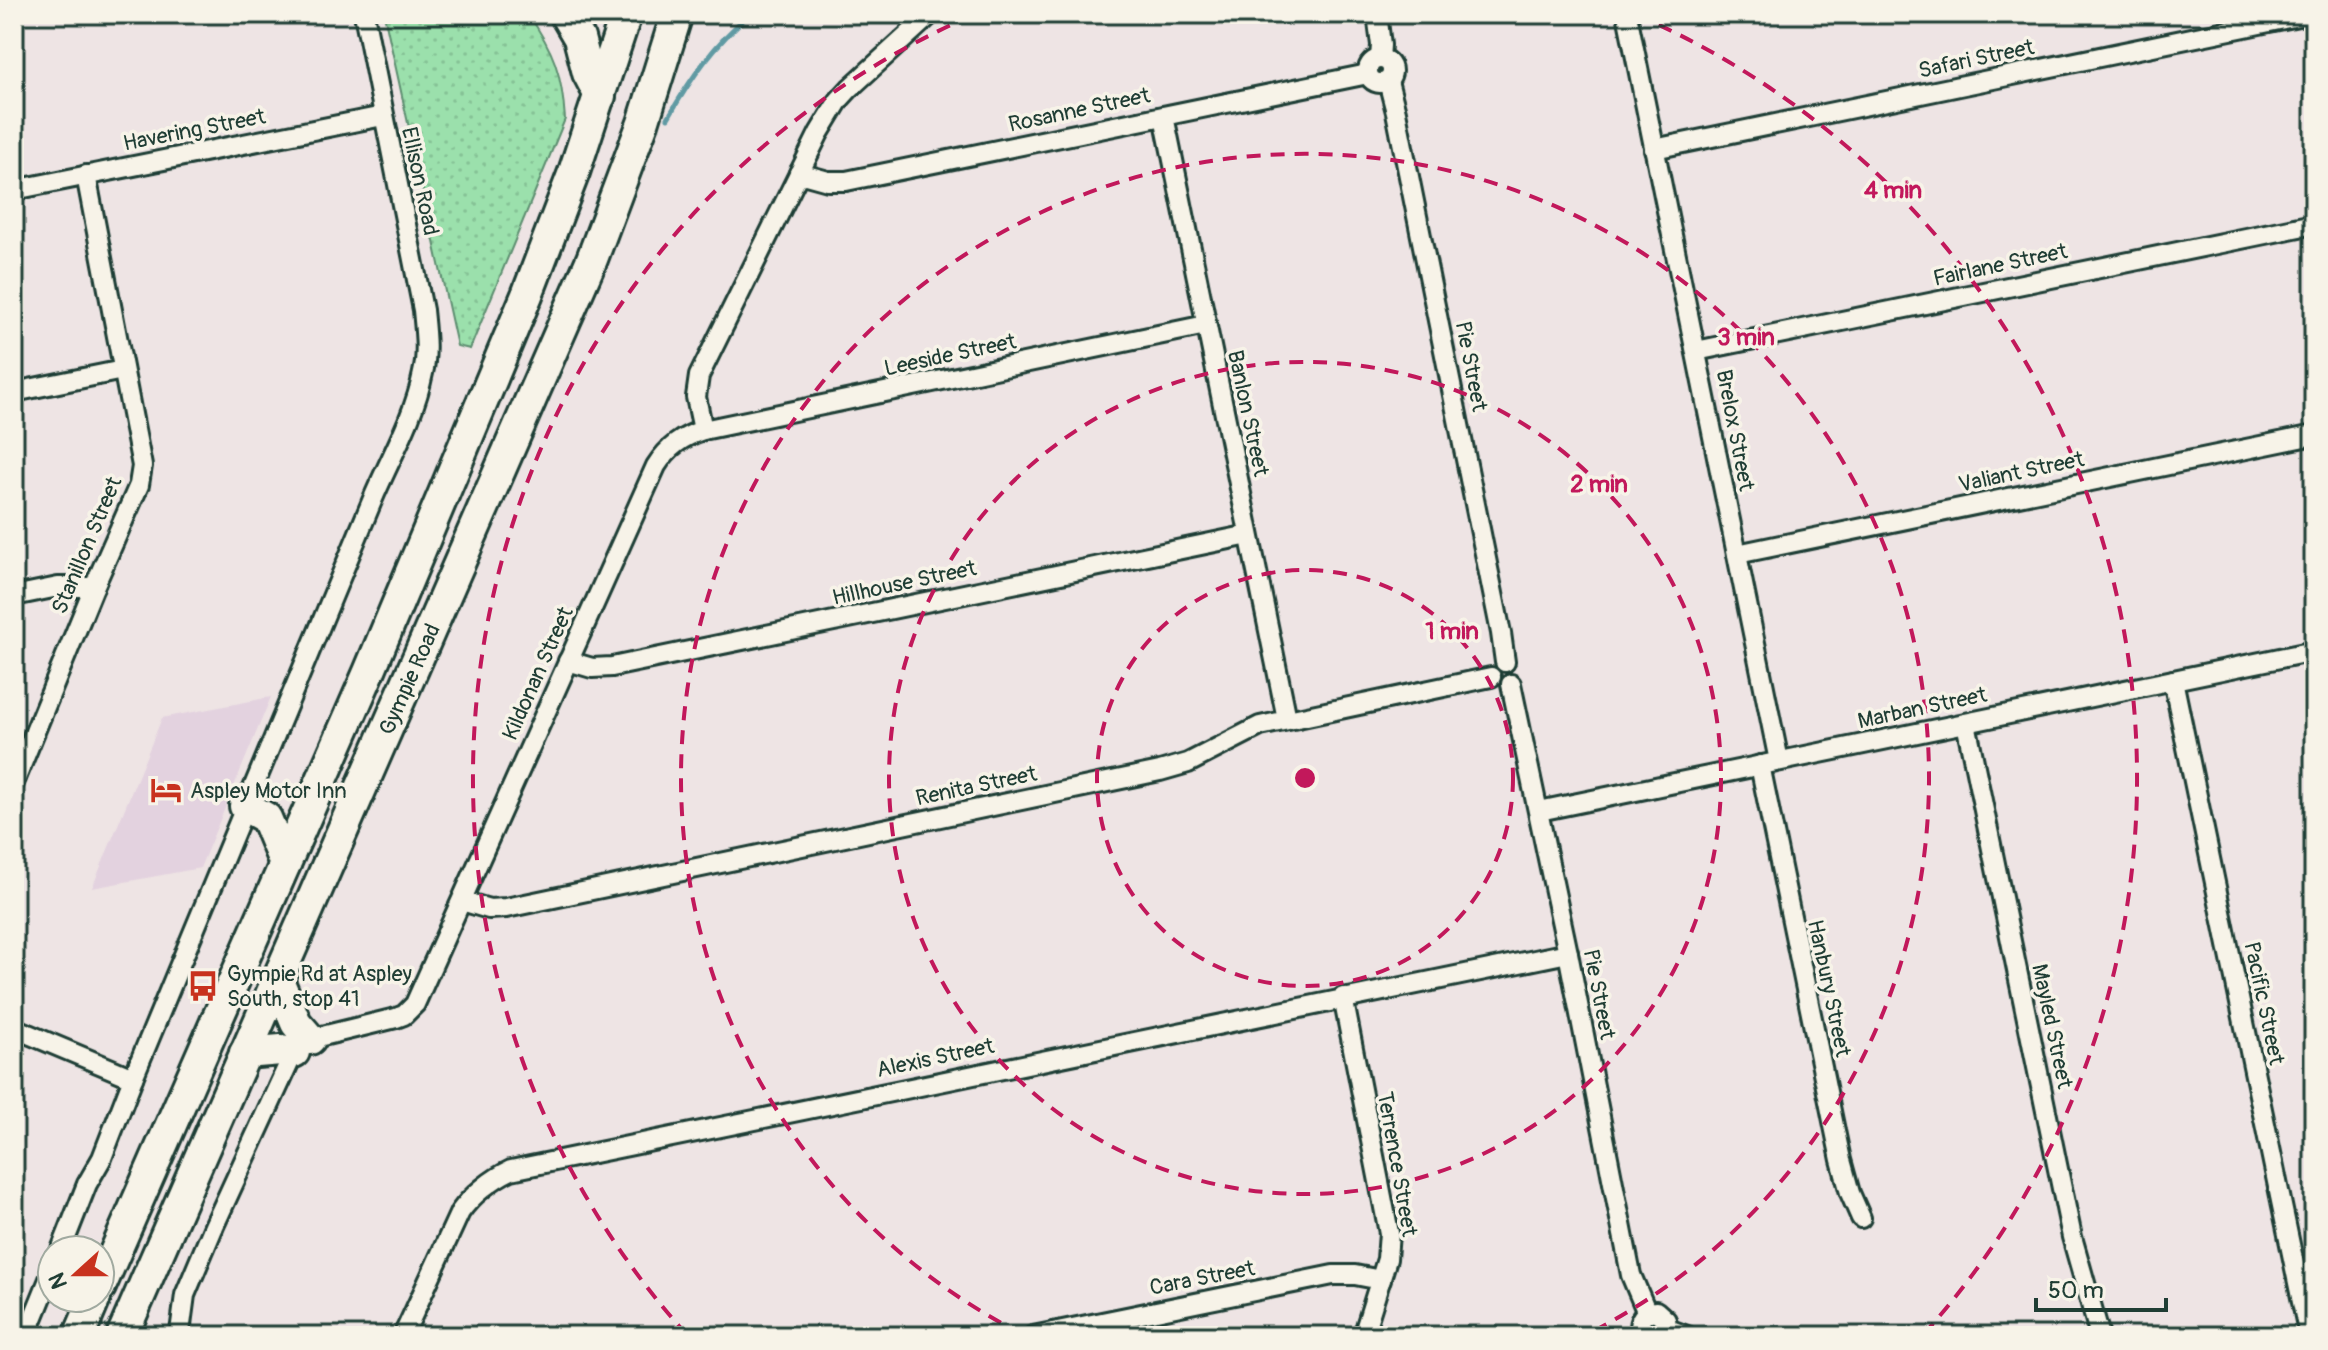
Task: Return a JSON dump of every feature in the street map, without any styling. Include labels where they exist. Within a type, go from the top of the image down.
[{"type":"highway","points":[[565,14],[579,38],[588,73],[600,96]]},
{"type":"highway","name":"Gympie Road","points":[[116,1250],[369,672],[527,295],[600,96],[626,14]]},
{"type":"highway","points":[[673,28],[695,14]]},
{"type":"highway","name":"Gympie Road","points":[[122,1336],[592,259],[643,123],[673,28]]},
{"type":"highway","points":[[245,806],[266,818],[285,864]]},
{"type":"highway","points":[[245,1053],[302,1046],[278,980]]},
{"type":"highway","points":[[79,1336],[88,1314]]},
{"type":"street","name":"Ellison Road","points":[[245,806],[378,486],[410,417],[424,372],[423,310],[364,14]]},
{"type":"street","points":[[703,430],[696,397],[699,376],[819,133],[839,100],[931,14]]},
{"type":"street","points":[[1374,66],[1381,45],[1377,14]]},
{"type":"street","name":"Brelox Street","points":[[1627,14],[1737,554],[1770,763]]},
{"type":"street","name":"Safari Street","points":[[1654,149],[2308,14]]},
{"type":"street","name":"Rosanne Street","points":[[799,173],[828,181],[846,181],[1164,116],[1374,66]]},
{"type":"street","name":"Pie Street","points":[[1374,66],[1376,82],[1388,81],[1396,112],[1505,662]]},
{"type":"street","name":"Havering Street","points":[[14,190],[383,116]]},
{"type":"street","name":"Banlon Street","points":[[1164,116],[1287,719]]},
{"type":"street","name":"Stanillon Street","points":[[14,783],[139,485],[142,466],[86,175]]},
{"type":"street","name":"Fairlane Street","points":[[1696,351],[2314,224]]},
{"type":"street","name":"Leeside Street","points":[[703,430],[1206,325]]},
{"type":"street","points":[[14,392],[123,370]]},
{"type":"street","name":"Kildonan Street","points":[[302,1046],[396,1018],[409,1010],[422,991],[656,466],[676,442],[703,430]]},
{"type":"street","name":"Valiant Street","points":[[1737,554],[2314,435]]},
{"type":"street","name":"Hillhouse Street","points":[[568,661],[592,668],[612,667],[1249,535]]},
{"type":"street","points":[[14,596],[58,587],[94,587]]},
{"type":"street","name":"Marban Street","points":[[1539,811],[2314,651]]},
{"type":"street","points":[[1505,662],[1512,666],[1515,673],[1511,684],[1499,686],[1491,677],[1494,666],[1505,662]]},
{"type":"street","name":"Renita Street","points":[[462,901],[489,909],[506,908],[1160,771],[1188,763],[1260,726],[1491,677]]},
{"type":"street","name":"Pacific Street","points":[[2173,680],[2309,1336]]},
{"type":"street","name":"Pie Street","points":[[1511,684],[1631,1275],[1647,1313]]},
{"type":"street","name":"Mayled Street","points":[[1966,723],[2072,1237],[2100,1336]]},
{"type":"street","name":"Hanbury Street","points":[[1770,763],[1841,1160],[1861,1218]]},
{"type":"street","points":[[67,1234],[87,1184],[102,1158],[245,806]]},
{"type":"street","name":"Alexis Street","points":[[403,1336],[460,1212],[501,1174],[511,1170],[1568,953]]},
{"type":"street","name":"Terrence Street","points":[[1343,997],[1388,1220],[1390,1248],[1363,1336]]},
{"type":"street","points":[[14,1028],[133,1078]]},
{"type":"street","points":[[180,1332],[185,1295],[214,1226],[302,1046]]},
{"type":"street","name":"Cara Street","points":[[1033,1336],[1333,1275],[1381,1280]]},
{"type":"street","points":[[26,1336],[36,1311]]},
{"type":"street","points":[[1643,1336],[1639,1325],[1643,1316],[1656,1311],[1664,1316],[1666,1332],[1687,1336]]},
{"type":"shaded area","points":[[271,697],[200,868],[92,888],[162,718]]},
{"type":"green space","points":[[384,14],[528,14],[550,52],[559,76],[565,119],[470,349],[457,346]]},
{"type":"waterway","points":[[668,118],[704,62],[750,14]]},
{"type":"place","name":"Aspley Motor Inn","points":[[166,790]]},
{"type":"place","name":"Gympie Rd at Aspley South, stop 41","points":[[203,986]]}]
